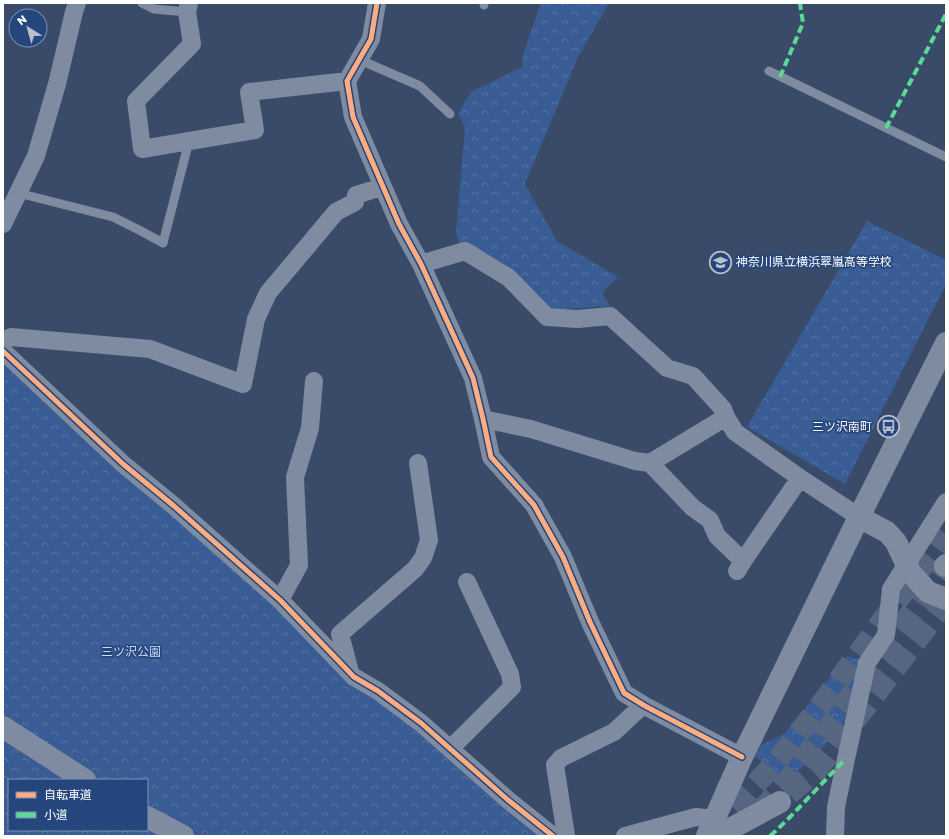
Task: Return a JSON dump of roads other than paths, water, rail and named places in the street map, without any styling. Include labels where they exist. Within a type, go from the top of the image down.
[{"type":"highway","points":[[713,830],[780,802]]},
{"type":"street","points":[[3,224],[36,156],[57,84],[77,3]]},
{"type":"street","points":[[377,3],[371,39],[347,81],[353,117],[399,224],[421,264],[473,378],[491,457],[534,505],[563,557],[590,622],[624,693],[643,705],[742,757]]},
{"type":"street","points":[[188,8],[192,44],[136,101],[142,149],[255,130],[249,92],[347,81]]},
{"type":"street","points":[[3,341],[11,337],[150,349],[243,384],[256,319],[268,293],[336,212],[355,202],[356,195],[382,187]]},
{"type":"street","points":[[421,264],[465,251],[509,278],[547,317],[578,319],[610,316],[667,368],[693,376],[723,408],[726,417],[735,432],[859,517],[887,532],[896,542],[910,572],[928,592],[946,599]]},
{"type":"street","points":[[625,836],[696,817],[713,830],[742,757],[946,343]]},
{"type":"street","points":[[3,351],[123,464],[174,506],[280,600],[354,677],[378,691],[421,723],[508,800],[553,836]]},
{"type":"street","points":[[280,600],[300,565],[295,477],[310,428],[314,382]]},
{"type":"street","points":[[650,463],[726,417]]},
{"type":"street","points":[[483,419],[531,429],[635,461],[650,463],[693,508],[710,520],[717,536],[740,566],[800,478]]},
{"type":"street","points":[[350,673],[340,634],[415,568],[423,558],[429,540],[418,463]]},
{"type":"street","points":[[835,836],[836,807],[867,663],[886,635],[891,589],[946,502]]},
{"type":"street","points":[[450,749],[512,687],[510,674],[467,582]]},
{"type":"street","points":[[566,836],[555,765],[561,758],[614,732],[643,705]]},
{"type":"street","points":[[3,727],[83,779]]},
{"type":"street","points":[[148,818],[183,836]]},
{"type":"lane","points":[[142,3],[154,9],[188,8]]},
{"type":"lane","points":[[360,60],[420,86],[450,114]]},
{"type":"lane","points":[[769,71],[946,156]]},
{"type":"lane","points":[[18,194],[113,217],[163,243],[189,141]]},
{"type":"tunnel","points":[[709,830],[738,803],[776,762],[820,706],[946,534]]},
{"type":"tunnel","points":[[759,813],[784,785],[820,739],[945,566]]},
{"type":"tunnel","points":[[789,794],[816,771],[946,602]]},
{"type":"place","name":"神奈川県立横浜翠嵐高等学校","points":[[720,262]]},
{"type":"place","name":"三ツ沢南町","points":[[888,427]]},
{"type":"park label","name":"三ツ沢公園","points":[[131,652]]}]
